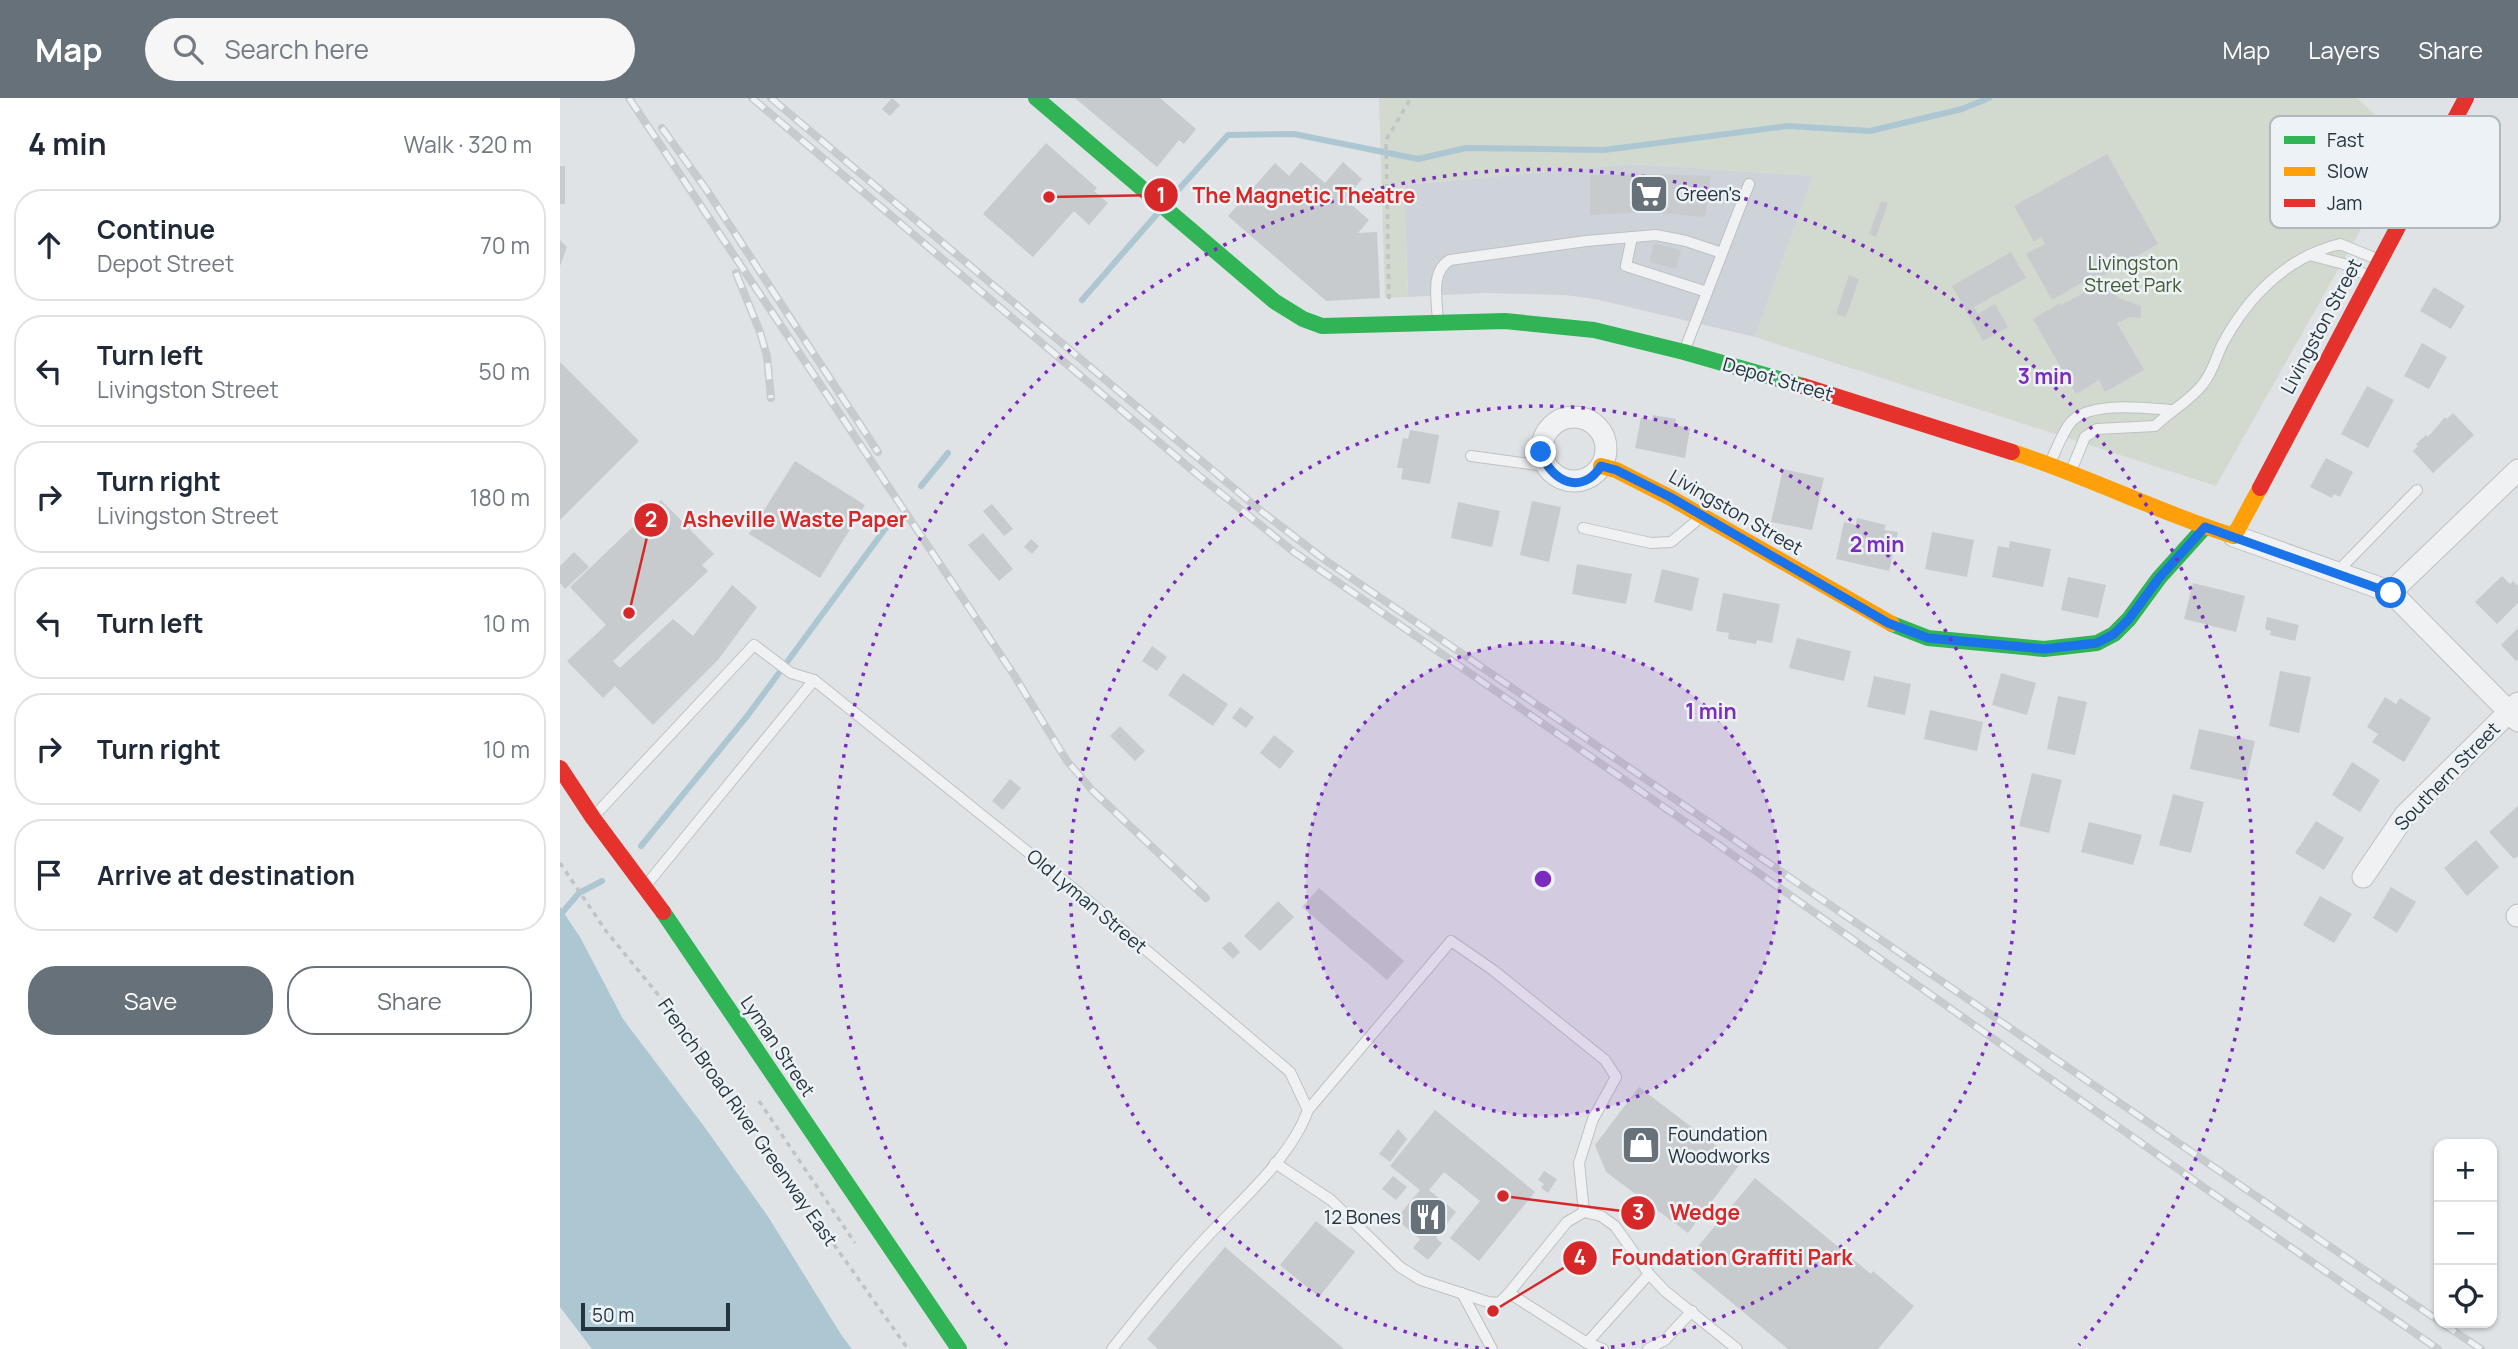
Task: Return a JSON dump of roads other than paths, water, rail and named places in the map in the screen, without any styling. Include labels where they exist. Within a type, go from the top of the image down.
[{"type":"street","name":"Depot Street","points":[[1036,98],[1274,301],[1311,323],[1343,325],[1438,321],[1527,322],[1583,328],[1684,352],[1872,406],[2050,464],[2205,527],[2391,593],[2515,712]]},
{"type":"street","name":"Livingston Street","points":[[2456,116],[2466,98]]},
{"type":"street","name":"Livingston Street","points":[[2234,536],[2397,228]]},
{"type":"street","points":[[1578,417],[1592,422],[1602,433],[1606,446],[1601,466],[1584,481],[1569,482],[1555,477],[1545,466],[1541,452],[1543,438],[1551,426],[1564,418],[1578,417]]},
{"type":"street","name":"Livingston Street","points":[[1601,466],[1616,470],[1703,516],[1888,623],[1928,638],[2044,649],[2097,643],[2114,634],[2129,619],[2159,578],[2205,527]]},
{"type":"street","points":[[2391,593],[2518,470]]},
{"type":"street","name":"Southern Street","points":[[2364,877],[2405,815],[2515,712]]},
{"type":"street","name":"Lyman Street","points":[[560,768],[593,818],[645,886],[959,1349]]},
{"type":"lane","points":[[1684,352],[1749,184]]},
{"type":"lane","points":[[1438,321],[1437,275],[1443,264],[1450,260],[1656,234],[1722,253]]},
{"type":"lane","points":[[1632,237],[1626,266],[1707,292]]},
{"type":"lane","points":[[2071,472],[2085,437],[2097,429],[2155,426],[2171,410],[2188,399],[2204,383],[2241,312],[2268,282],[2309,255],[2340,244],[2380,260]]},
{"type":"lane","points":[[2309,255],[2344,264],[2371,277]]},
{"type":"lane","points":[[2050,464],[2072,421],[2089,411],[2139,407],[2171,410]]},
{"type":"lane","points":[[1471,456],[1545,466]]},
{"type":"lane","points":[[2336,573],[2417,490]]},
{"type":"lane","points":[[1583,528],[1651,543],[1671,542],[1703,516]]},
{"type":"lane","points":[[593,818],[754,645],[791,673],[814,680],[645,886]]},
{"type":"lane","name":"Old Lyman Street","points":[[814,680],[1080,894],[1290,1072],[1308,1111]]},
{"type":"lane","points":[[1112,1349],[1163,1284],[1275,1163],[1302,1127],[1308,1111],[1451,941],[1493,970],[1605,1060],[1616,1077],[1593,1119],[1579,1163],[1584,1212]]},
{"type":"lane","points":[[1275,1163],[1331,1200],[1400,1267],[1421,1280],[1488,1302],[1499,1303],[1509,1293],[1567,1222],[1584,1212],[1601,1216],[1615,1226],[1649,1274],[1665,1291],[1737,1349]]},
{"type":"lane","points":[[1587,1343],[1649,1274]]},
{"type":"lane","points":[[1462,1293],[1492,1349]]},
{"type":"lane","points":[[1509,1293],[1587,1343],[1603,1349]]},
{"type":"lane","points":[[1648,1349],[1665,1340],[1692,1311]]},
{"type":"water","points":[[560,907],[580,937],[623,1019],[769,1218],[852,1349],[592,1349],[560,1307]]},
{"type":"waterway","points":[[1169,200],[1228,135],[1294,134],[1418,159],[1466,148],[1604,150],[1788,126],[1870,131],[1962,109],[1989,98]]},
{"type":"waterway","points":[[1082,300],[1157,214]]},
{"type":"waterway","points":[[921,486],[948,453]]},
{"type":"waterway","points":[[641,846],[748,715],[891,521]]},
{"type":"waterway","points":[[560,915],[579,893],[602,881]]},
{"type":"railway","points":[[629,98],[1012,672],[1067,761],[1093,791],[1206,898]]},
{"type":"railway","points":[[752,98],[1198,475],[1294,552],[1716,843],[2438,1349]]},
{"type":"railway","points":[[771,98],[1261,511],[1325,560],[2434,1318]]},
{"type":"railway","points":[[662,128],[706,189],[878,452]]},
{"type":"railway","points":[[736,273],[767,356],[771,398]]},
{"type":"railway","points":[[2450,1328],[2481,1349]]},
{"type":"place","name":"Green's","points":[[1649,194]]},
{"type":"place","name":"The Magnetic Theatre","points":[[1049,197]]},
{"type":"place","name":"Asheville Waste Paper","points":[[629,613]]},
{"type":"place","name":"Foundation Woodworks","points":[[1641,1145]]},
{"type":"place","name":"Wedge","points":[[1503,1196]]},
{"type":"place","name":"12 Bones","points":[[1428,1217]]},
{"type":"place","name":"Foundation Graffiti Park","points":[[1493,1311]]},
{"type":"park label","name":"Livingston Street Park","points":[[2133,274]]}]
